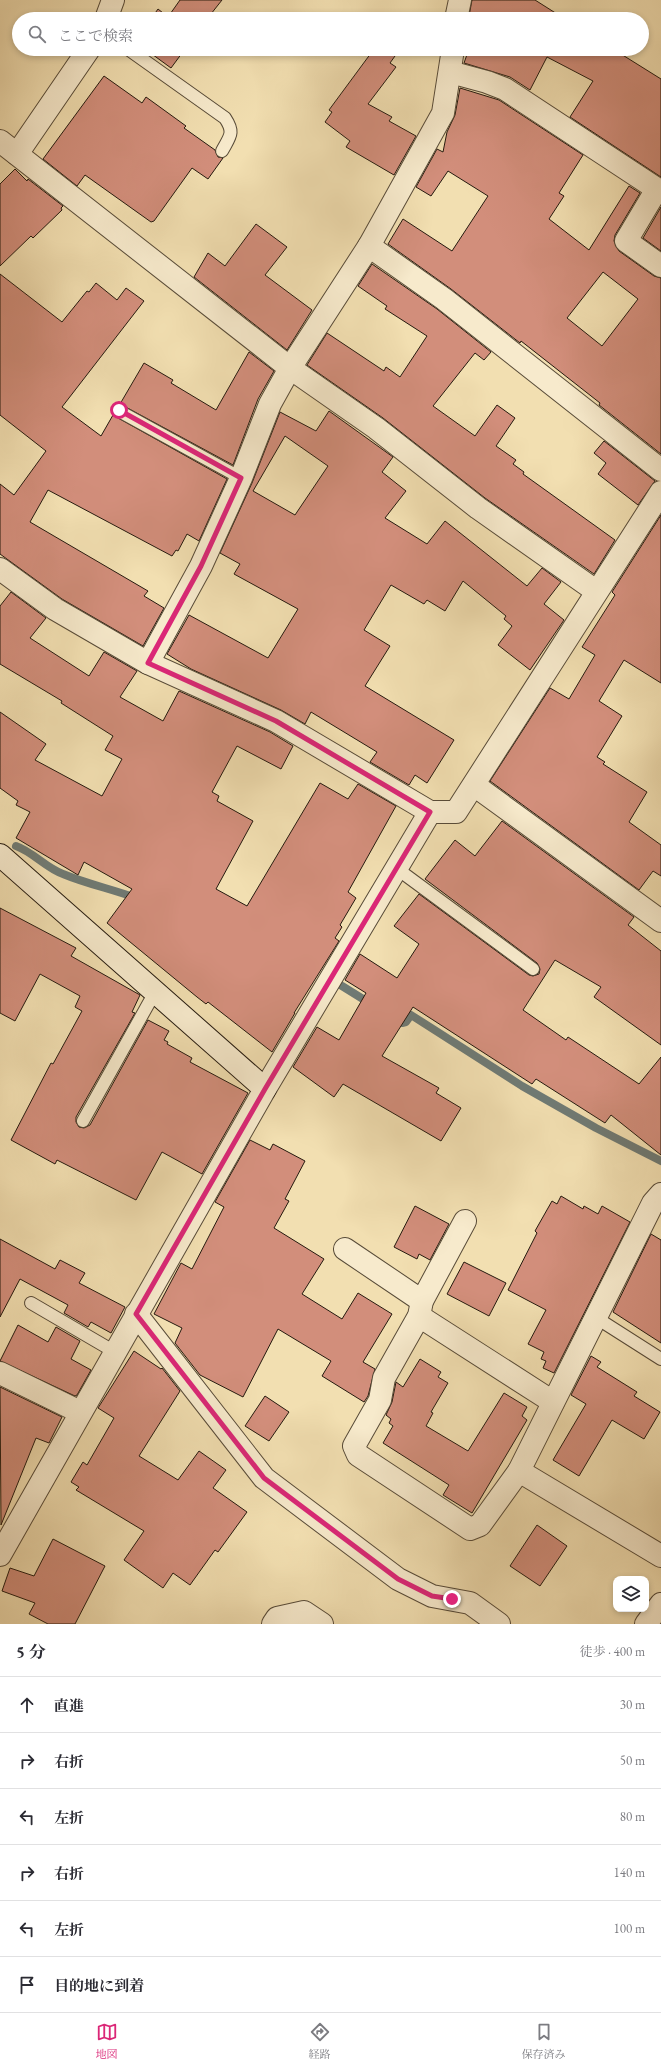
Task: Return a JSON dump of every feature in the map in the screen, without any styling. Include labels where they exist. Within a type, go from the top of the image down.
[{"type":"street","points":[[109,12],[113,0]]},
{"type":"street","points":[[457,12],[460,0]]},
{"type":"street","points":[[83,56],[8,148],[290,368],[376,428],[478,508],[596,591]]},
{"type":"street","points":[[148,663],[201,566],[241,478],[270,404],[290,368],[369,246],[444,113],[452,56]]},
{"type":"street","points":[[450,72],[487,82],[505,89],[657,189],[626,241],[661,266]]},
{"type":"street","points":[[369,246],[444,299],[661,470]]},
{"type":"street","points":[[0,569],[55,609],[148,663],[276,721],[430,812],[456,812],[596,591],[661,492]]},
{"type":"street","points":[[474,785],[661,921]]},
{"type":"street","points":[[3,1545],[265,1089],[430,812]]},
{"type":"street","points":[[0,855],[265,1089]]},
{"type":"street","points":[[465,1221],[384,1378],[380,1400],[354,1446],[358,1455],[470,1528],[480,1525],[519,1471],[653,1203],[661,1194]]},
{"type":"street","points":[[345,1249],[420,1309],[553,1402]]},
{"type":"street","points":[[136,1314],[264,1478],[398,1579],[432,1596],[470,1603],[499,1624]]},
{"type":"street","points":[[0,1373],[80,1412]]},
{"type":"street","points":[[519,1471],[661,1556]]},
{"type":"street","points":[[646,1624],[661,1604]]},
{"type":"street","points":[[273,1624],[277,1618],[304,1612],[322,1624]]},
{"type":"lane","points":[[138,56],[226,118],[231,126],[231,134],[222,151]]},
{"type":"lane","points":[[119,410],[241,478]]},
{"type":"lane","points":[[396,868],[533,969]]},
{"type":"lane","points":[[83,1121],[155,992]]},
{"type":"lane","points":[[31,1303],[115,1352]]},
{"type":"lane","points":[[596,1317],[661,1359]]},
{"type":"building","points":[[180,0],[222,0],[213,12],[172,12]]},
{"type":"building","points":[[472,0],[535,0],[554,12],[470,12]]},
{"type":"building","points":[[155,56],[180,56],[171,68]]},
{"type":"building","points":[[369,56],[395,56],[390,63],[396,67],[368,104],[392,117],[389,121],[416,136],[394,175],[346,147],[350,141],[325,122],[332,112],[329,110]]},
{"type":"building","points":[[466,56],[624,56],[661,79],[661,177],[570,117],[593,81],[547,57],[530,90],[510,77],[464,63]]},
{"type":"building","points":[[104,76],[142,103],[146,97],[186,126],[184,128],[215,150],[218,157],[223,158],[208,179],[192,168],[154,221],[151,222],[85,175],[77,186],[43,159]]},
{"type":"building","points":[[460,88],[499,100],[583,155],[559,193],[564,196],[549,219],[589,250],[629,186],[640,193],[615,235],[614,241],[619,251],[654,276],[661,278],[661,454],[599,405],[600,403],[521,341],[520,343],[451,289],[388,244],[403,219],[452,251],[488,196],[448,171],[431,196],[416,187],[437,149],[443,152],[447,132],[455,115]],"holes":[[[603,272],[638,299],[602,346],[567,318]]]},
{"type":"building","points":[[15,169],[27,181],[28,179],[63,206],[61,208],[62,210],[33,238],[31,236],[0,266],[0,184]]},
{"type":"building","points":[[661,207],[661,251],[643,238]]},
{"type":"building","points":[[256,224],[287,247],[265,275],[312,310],[287,350],[194,277],[208,253],[225,266]]},
{"type":"building","points":[[372,264],[437,309],[491,352],[484,360],[475,353],[433,406],[475,436],[497,405],[515,418],[496,446],[516,460],[513,464],[524,472],[523,474],[615,540],[594,574],[485,498],[383,418],[307,365],[327,333],[384,371],[386,367],[400,377],[427,336],[385,309],[387,306],[358,286]]},
{"type":"building","points":[[0,274],[62,322],[87,291],[89,292],[96,283],[117,300],[126,288],[144,301],[62,407],[101,436],[113,415],[227,479],[199,541],[187,534],[178,551],[176,550],[172,556],[48,490],[30,522],[148,591],[144,596],[164,608],[143,646],[62,599],[0,554],[0,484],[14,495],[46,451],[0,415]]},
{"type":"building","points":[[249,352],[274,371],[258,399],[233,465],[120,404],[144,363],[173,380],[171,383],[216,410]]},
{"type":"building","points":[[329,411],[393,457],[382,472],[406,491],[385,518],[427,544],[445,521],[527,586],[542,568],[561,582],[544,604],[564,620],[530,670],[498,645],[512,626],[504,619],[506,616],[463,581],[445,611],[427,600],[424,604],[391,585],[364,630],[390,646],[365,686],[454,740],[427,783],[415,775],[409,785],[370,762],[377,752],[311,712],[305,724],[281,710],[191,669],[167,654],[189,615],[268,658],[298,609],[234,574],[240,564],[220,553],[252,483],[280,412],[316,431]],"holes":[[[285,436],[328,466],[295,515],[253,491]]]},
{"type":"building","points":[[604,441],[655,481],[638,505],[598,474],[606,463],[594,453]]},
{"type":"building","points":[[661,515],[661,683],[624,660],[599,701],[622,716],[597,757],[605,762],[603,764],[647,792],[629,822],[661,845],[661,876],[653,871],[639,890],[490,781],[550,688],[569,699],[595,655],[582,647],[615,595],[612,592]]},
{"type":"building","points":[[11,592],[46,618],[30,638],[89,676],[104,652],[137,671],[120,697],[163,721],[179,691],[270,732],[293,746],[281,769],[237,746],[212,792],[219,796],[217,801],[253,821],[216,889],[247,906],[320,783],[348,799],[358,784],[396,806],[348,892],[356,898],[340,925],[342,927],[335,938],[339,941],[294,1013],[272,1052],[208,1002],[206,1004],[197,997],[107,923],[132,889],[84,862],[78,875],[16,838],[30,812],[16,805],[18,801],[0,788],[0,712],[46,744],[35,760],[102,796],[122,759],[105,750],[113,736],[61,703],[62,701],[0,664],[0,606]]},
{"type":"building","points":[[502,821],[634,917],[628,925],[661,951],[661,1045],[594,997],[601,987],[555,960],[523,1010],[566,1040],[568,1037],[639,1084],[661,1057],[661,1155],[611,1115],[605,1123],[536,1079],[532,1084],[413,1007],[382,1056],[439,1088],[436,1093],[461,1108],[441,1141],[343,1084],[334,1097],[293,1067],[317,1027],[339,1040],[366,993],[345,980],[360,954],[397,978],[419,944],[394,926],[419,894],[529,975],[533,976],[539,974],[540,969],[537,963],[425,879],[455,840],[475,856]]},
{"type":"building","points":[[0,908],[76,948],[71,956],[140,995],[132,1012],[135,1013],[76,1117],[76,1122],[79,1127],[84,1128],[90,1125],[148,1020],[169,1031],[164,1040],[168,1042],[167,1044],[192,1058],[190,1062],[248,1093],[202,1174],[162,1152],[136,1200],[57,1160],[55,1164],[11,1140],[51,1063],[53,1064],[82,1011],[75,1007],[80,996],[40,974],[15,1021],[0,1013]]},
{"type":"building","points":[[250,1140],[270,1150],[273,1144],[305,1161],[285,1199],[289,1201],[274,1228],[324,1259],[302,1294],[342,1319],[358,1293],[392,1314],[363,1362],[375,1369],[368,1396],[364,1402],[322,1376],[331,1361],[278,1329],[243,1397],[200,1375],[175,1343],[182,1328],[154,1314],[181,1263],[192,1269],[224,1207],[215,1202]]},
{"type":"building","points":[[561,1196],[583,1209],[584,1206],[598,1214],[602,1206],[630,1222],[554,1373],[543,1368],[546,1361],[541,1359],[544,1352],[528,1344],[546,1310],[508,1290],[537,1233],[535,1231],[552,1201],[557,1204]]},
{"type":"building","points":[[415,1206],[449,1224],[430,1260],[419,1254],[417,1259],[394,1247]]},
{"type":"building","points":[[651,1234],[661,1240],[661,1343],[613,1312]]},
{"type":"building","points":[[0,1239],[55,1269],[60,1260],[85,1273],[79,1283],[125,1307],[111,1333],[91,1322],[88,1327],[64,1313],[68,1305],[20,1279],[0,1317]]},
{"type":"building","points":[[464,1262],[506,1283],[489,1316],[447,1294]]},
{"type":"building","points":[[18,1325],[48,1342],[56,1327],[80,1341],[71,1359],[91,1370],[77,1395],[75,1396],[0,1361]]},
{"type":"building","points":[[134,1351],[161,1369],[162,1368],[180,1391],[139,1456],[178,1480],[199,1451],[226,1470],[213,1488],[247,1512],[218,1552],[215,1550],[190,1585],[173,1573],[163,1588],[124,1560],[144,1531],[76,1490],[79,1487],[71,1482],[83,1462],[87,1465],[114,1418],[98,1408]]},
{"type":"building","points":[[591,1356],[601,1362],[597,1367],[637,1392],[634,1396],[660,1412],[644,1439],[612,1420],[579,1476],[553,1460],[586,1404],[571,1395]]},
{"type":"building","points":[[420,1359],[441,1372],[438,1377],[448,1383],[431,1412],[433,1413],[426,1426],[468,1451],[504,1393],[527,1407],[522,1416],[527,1420],[472,1513],[443,1495],[449,1485],[383,1443],[393,1426],[389,1423],[391,1419],[386,1415],[392,1402],[396,1382],[403,1387]]},
{"type":"building","points":[[0,1387],[62,1417],[49,1443],[36,1438],[1,1525]]},
{"type":"building","points":[[265,1396],[289,1412],[269,1441],[245,1426]]},
{"type":"building","points":[[537,1525],[567,1546],[540,1586],[510,1566]]},
{"type":"building","points":[[53,1539],[105,1566],[75,1624],[48,1624],[29,1614],[35,1603],[2,1591],[10,1568],[34,1576]]},
{"type":"waterway","points":[[16,846],[57,871],[72,878],[136,898]]},
{"type":"waterway","points":[[342,986],[371,1004]]},
{"type":"waterway","points":[[395,1018],[402,1023],[406,1022],[411,1015],[522,1086],[596,1128],[661,1161]]},
{"type":"route","points":[[119,410],[241,478],[201,566],[148,663],[276,721],[430,812],[265,1089],[136,1314],[264,1478],[398,1579],[432,1596],[452,1599]]}]
